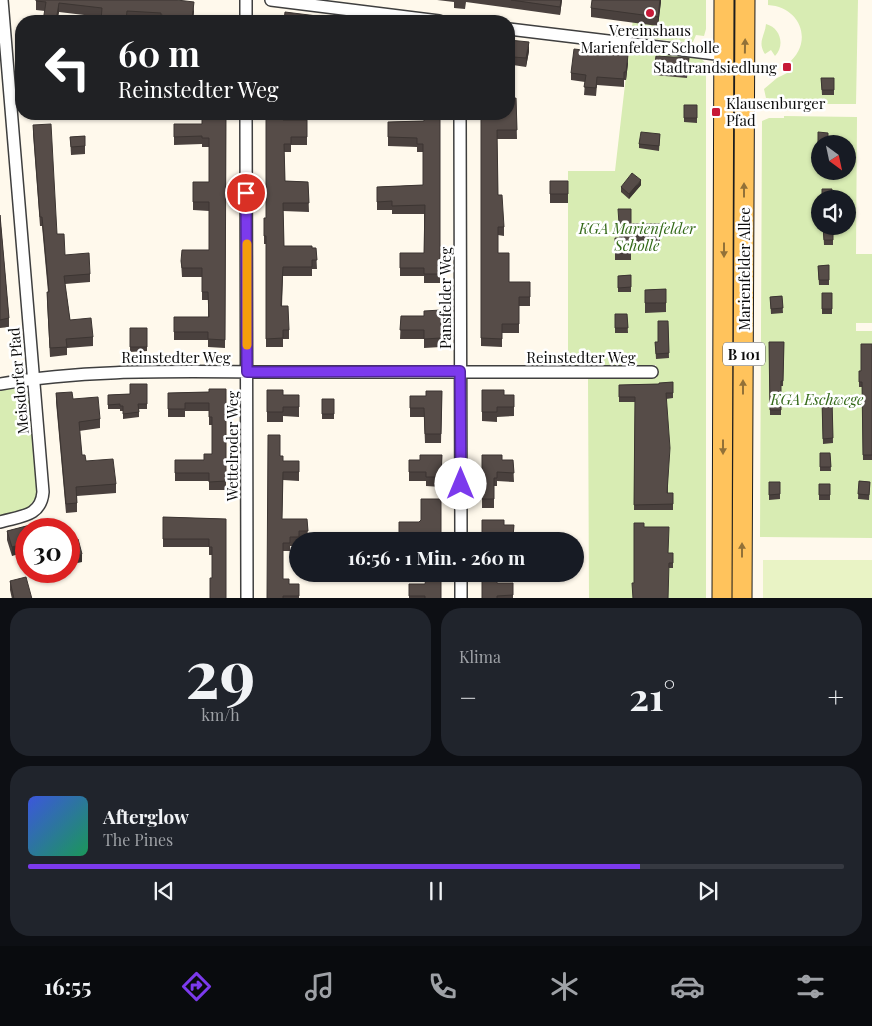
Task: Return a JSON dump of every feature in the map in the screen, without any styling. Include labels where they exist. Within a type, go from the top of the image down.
[{"type":"main road","name":"Marienfelder Allee","points":[[722,598],[724,0]]},
{"type":"main road","name":"Marienfelder Allee","points":[[742,598],[745,0]]},
{"type":"street","name":"Meisdorfer Pfad","points":[[0,522],[32,513],[42,500],[43,492],[2,0]]},
{"type":"street","points":[[246,0],[246,15]]},
{"type":"street","points":[[271,0],[391,15]]},
{"type":"street","points":[[515,31],[724,55]]},
{"type":"street","name":"Wettelroder Weg","points":[[246,120],[247,598]]},
{"type":"street","name":"Pansfelder Weg","points":[[460,120],[461,532]]},
{"type":"street","name":"Reinstedter Weg","points":[[0,384],[33,378],[105,373],[652,372]]},
{"type":"street","points":[[461,582],[461,598]]},
{"type":"green space","points":[[635,0],[706,0],[706,29],[704,36],[696,35],[693,42],[631,37]]},
{"type":"green space","points":[[768,0],[858,0],[856,104],[784,104],[784,100],[766,98],[764,89],[777,78],[791,71],[787,64],[800,47],[802,37],[796,19],[780,7],[768,5]]},
{"type":"green space","points":[[766,24],[775,29],[780,38],[780,47],[775,56],[771,50],[765,54],[763,50],[762,42]]},
{"type":"green space","name":"KGA Marienfelder Scholle","points":[[629,50],[700,58],[706,63],[706,598],[589,598],[588,378],[657,378],[656,365],[568,365],[568,171],[615,171]]},
{"type":"green space","name":"KGA Eschwege","points":[[784,116],[857,117],[856,254],[872,254],[872,323],[856,323],[856,331],[872,331],[872,538],[760,537],[762,121],[769,118],[784,118]]},
{"type":"green space","points":[[731,140],[738,140],[736,566],[729,565]]},
{"type":"green space","points":[[20,387],[29,394],[37,496],[27,509],[0,516],[0,390]]},
{"type":"green space","points":[[763,560],[872,560],[872,598],[763,598]]},
{"type":"building","points":[[177,0],[194,2],[192,15],[161,15],[161,13],[127,11],[127,15],[101,15],[102,8],[59,3],[57,15],[44,15],[46,2],[36,1]]},
{"type":"building","points":[[511,0],[561,0],[560,7]]},
{"type":"building","points":[[592,0],[660,0],[658,17],[591,8]]},
{"type":"building","points":[[285,12],[309,15],[285,15]]},
{"type":"building","points":[[515,41],[529,42],[526,58],[515,57]]},
{"type":"building","points":[[574,49],[628,55],[624,79],[597,77],[596,88],[584,87],[586,75],[571,73]]},
{"type":"building","points":[[656,56],[689,58],[687,74],[654,70]]},
{"type":"building","points":[[821,78],[834,78],[834,90],[822,90]]},
{"type":"building","points":[[515,98],[517,130],[497,130],[498,195],[502,195],[504,227],[498,227],[498,253],[509,253],[509,282],[530,282],[530,297],[519,297],[519,324],[502,324],[502,339],[481,338],[481,120],[515,120]]},
{"type":"building","points":[[684,105],[697,105],[697,118],[684,118]]},
{"type":"building","points":[[202,120],[226,120],[225,340],[208,339],[208,332],[174,332],[174,317],[209,317],[208,292],[202,292],[202,268],[182,268],[181,261],[182,250],[209,250],[209,202],[193,202],[193,182],[209,182],[209,138],[202,138],[202,136],[174,137],[174,124],[202,124]]},
{"type":"building","points":[[266,120],[307,120],[307,137],[291,137],[291,144],[284,144],[285,181],[308,182],[309,203],[283,203],[284,246],[312,246],[312,248],[316,248],[317,260],[312,260],[312,267],[283,267],[281,306],[288,306],[289,330],[283,330],[283,338],[266,339],[266,236],[264,236],[264,218],[266,218]]},
{"type":"building","points":[[440,120],[440,274],[424,274],[424,268],[400,268],[400,253],[424,253],[425,205],[392,206],[392,201],[377,202],[377,187],[423,185],[423,144],[417,144],[417,138],[388,137],[388,122]]},
{"type":"building","points":[[51,124],[57,234],[64,234],[65,255],[89,253],[90,274],[64,276],[70,320],[91,318],[93,337],[66,339],[67,347],[50,348],[47,292],[49,292],[42,217],[40,217],[33,125]]},
{"type":"building","points":[[641,132],[660,134],[659,146],[639,144]]},
{"type":"building","points":[[818,132],[828,133],[828,135],[818,135]]},
{"type":"building","points":[[85,136],[85,146],[71,147],[70,137]]},
{"type":"building","points":[[632,173],[641,180],[629,194],[621,187]]},
{"type":"building","points":[[550,181],[568,181],[568,194],[550,194]]},
{"type":"building","points":[[618,209],[631,209],[631,224],[660,224],[660,235],[631,236],[631,253],[615,253],[615,238],[620,238]]},
{"type":"building","points":[[0,215],[9,318],[0,320]]},
{"type":"building","points":[[824,235],[833,235],[833,240],[824,240]]},
{"type":"building","points":[[829,265],[829,280],[819,280],[818,266]]},
{"type":"building","points":[[631,275],[631,287],[618,288],[618,276]]},
{"type":"building","points":[[666,289],[666,303],[645,303],[645,290]]},
{"type":"building","points":[[822,293],[832,293],[832,309],[822,309]]},
{"type":"building","points":[[782,296],[783,308],[771,309],[770,297]]},
{"type":"building","points":[[441,310],[441,338],[424,339],[424,330],[400,330],[401,316],[424,316],[424,311]]},
{"type":"building","points":[[615,314],[627,314],[628,328],[615,328]]},
{"type":"building","points":[[658,321],[668,321],[669,353],[656,354],[655,342],[658,342]]},
{"type":"building","points":[[130,328],[147,328],[147,347],[130,347]]},
{"type":"building","points":[[769,342],[784,342],[781,410],[770,410]]},
{"type":"building","points":[[861,344],[872,344],[872,455],[863,455],[862,382],[859,382]]},
{"type":"building","points":[[673,382],[673,393],[666,393],[670,448],[667,493],[673,493],[673,504],[634,505],[635,397],[619,397],[619,385]]},
{"type":"building","points":[[130,384],[147,384],[147,404],[138,404],[139,412],[123,414],[123,406],[120,406],[120,404],[108,405],[108,395],[130,394]]},
{"type":"building","points":[[209,389],[226,389],[226,481],[209,482],[209,473],[175,473],[175,460],[204,460],[204,454],[212,454],[212,417],[209,417],[209,403],[185,403],[185,409],[168,409],[168,393],[209,392]]},
{"type":"building","points":[[267,390],[283,390],[283,395],[299,395],[299,407],[283,407],[283,412],[267,412]]},
{"type":"building","points":[[482,390],[504,390],[504,395],[514,395],[514,407],[497,407],[497,412],[482,412]]},
{"type":"building","points":[[426,391],[442,391],[441,434],[425,434],[424,408],[410,408],[410,396],[426,396]]},
{"type":"building","points":[[72,392],[73,399],[98,397],[100,419],[79,422],[82,455],[85,455],[86,461],[113,459],[116,484],[76,487],[77,503],[66,504],[56,393]]},
{"type":"building","points":[[322,399],[334,399],[334,414],[322,414]]},
{"type":"building","points":[[832,400],[833,438],[823,439],[822,401]]},
{"type":"building","points":[[268,435],[280,435],[280,456],[283,456],[283,461],[299,461],[299,472],[283,472],[282,519],[307,519],[308,531],[289,532],[289,543],[283,543],[283,579],[289,579],[289,584],[299,584],[299,596],[283,596],[283,598],[267,598]]},
{"type":"building","points":[[820,453],[830,453],[831,467],[820,467]]},
{"type":"building","points":[[420,455],[442,455],[441,477],[426,477],[426,472],[409,472],[409,460],[420,460]]},
{"type":"building","points":[[482,455],[502,455],[502,460],[513,460],[514,473],[497,472],[497,478],[494,478],[494,499],[482,499]]},
{"type":"building","points":[[859,481],[870,482],[869,495],[858,494]]},
{"type":"building","points":[[769,482],[780,482],[780,494],[769,495]]},
{"type":"building","points":[[819,484],[830,484],[830,495],[819,495]]},
{"type":"building","points":[[421,499],[441,499],[441,532],[399,532],[399,522],[419,522],[421,520]]},
{"type":"building","points":[[163,517],[226,519],[226,598],[210,598],[212,547],[209,547],[209,539],[163,539]]},
{"type":"building","points":[[482,520],[504,520],[504,525],[514,525],[513,532],[482,532]]},
{"type":"building","points":[[634,523],[644,523],[644,527],[669,527],[668,553],[673,553],[673,563],[669,563],[668,598],[633,598],[632,583],[634,583]]},
{"type":"building","points":[[15,529],[15,546],[12,547],[7,531]]},
{"type":"building","points":[[15,580],[15,583],[28,583],[32,598],[14,598],[10,581]]},
{"type":"building","points":[[425,582],[441,582],[441,598],[409,596],[409,584],[425,584]]},
{"type":"building","points":[[482,582],[513,583],[513,595],[497,596],[497,598],[482,598]]},
{"type":"slow traffic","points":[[247,244],[247,345]]},
{"type":"place","name":"Vereinshaus Marienfelder Scholle","points":[[650,13]]},
{"type":"place","name":"Stadtrandsiedlung","points":[[787,67]]},
{"type":"place","name":"Klausenburger Pfad","points":[[716,112]]},
{"type":"route","points":[[246,193],[247,372],[460,371],[461,484]]}]
